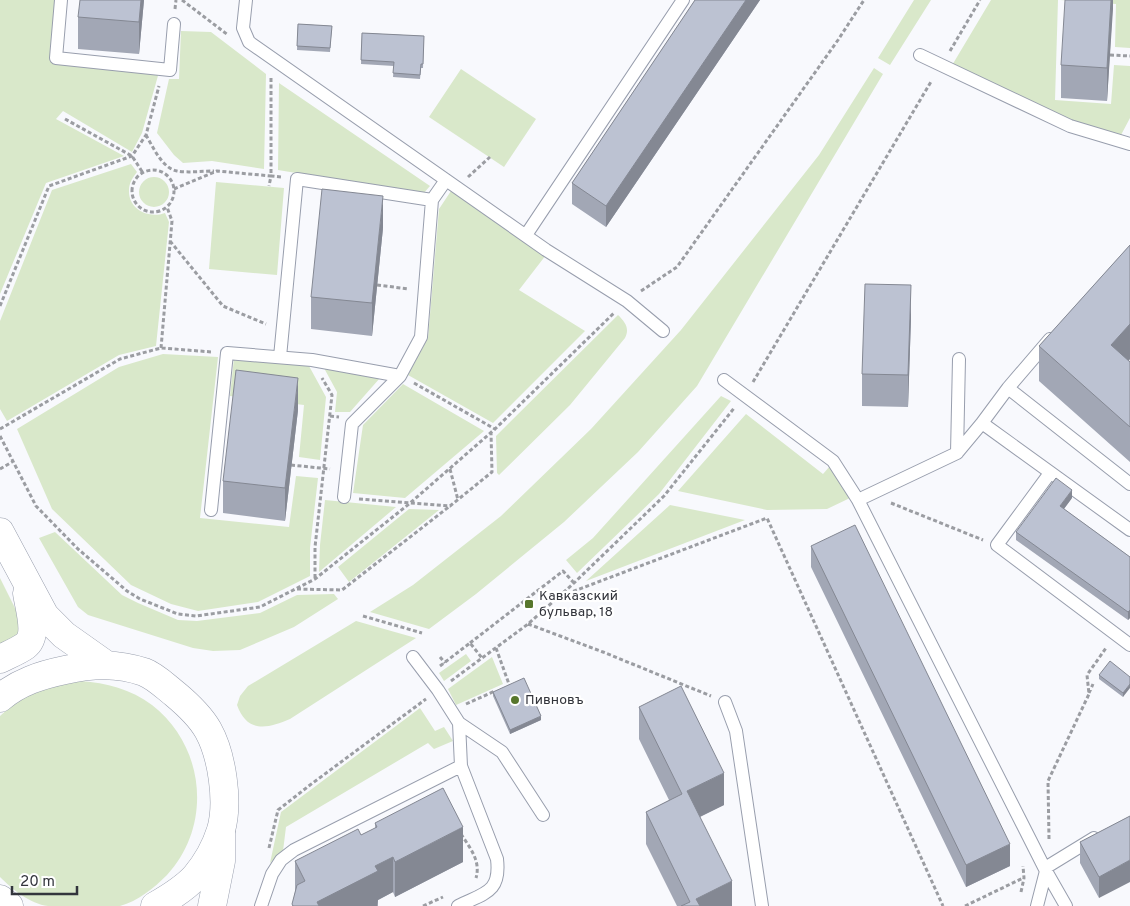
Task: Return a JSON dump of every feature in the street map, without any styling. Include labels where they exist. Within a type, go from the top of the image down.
[{"type":"main road","points":[[0,532],[45,616],[64,635],[104,664]]},
{"type":"main road","points":[[0,659],[26,646],[32,638],[32,626],[24,579]]},
{"type":"main road","points":[[0,698],[15,686],[41,676],[78,667],[104,664],[128,667],[147,673],[188,704],[208,730],[218,754],[222,776],[223,820],[221,861],[212,906]]},
{"type":"main road","points":[[155,906],[175,895],[195,877],[209,856],[221,832]]},
{"type":"main road","points":[[0,899],[9,906]]},
{"type":"lane","points":[[62,0],[56,58],[170,70],[174,24]]},
{"type":"lane","points":[[246,0],[243,28],[249,42],[526,235],[627,300],[663,331]]},
{"type":"lane","points":[[526,235],[683,0]]},
{"type":"lane","points":[[920,55],[1070,126],[1130,144]]},
{"type":"lane","points":[[280,357],[297,179],[432,200]]},
{"type":"lane","points":[[344,497],[352,424],[400,376],[421,337],[432,200],[446,180]]},
{"type":"lane","points":[[864,497],[957,453],[1008,388],[1059,328]]},
{"type":"lane","points":[[210,510],[227,353],[312,360],[400,376]]},
{"type":"lane","points":[[957,453],[960,359]]},
{"type":"lane","points":[[724,380],[833,461],[864,497],[1066,906]]},
{"type":"lane","points":[[1008,388],[1130,484]]},
{"type":"lane","points":[[982,423],[1130,530]]},
{"type":"lane","points":[[1050,473],[997,545],[1130,646]]},
{"type":"lane","points":[[413,657],[438,690],[459,723],[502,752],[543,816]]},
{"type":"lane","points":[[725,702],[736,731],[762,906]]},
{"type":"lane","points":[[458,906],[489,890],[496,883],[499,874],[494,851],[461,766],[459,723]]},
{"type":"lane","points":[[261,906],[272,874],[281,860],[294,850],[461,766]]},
{"type":"lane","points":[[1037,906],[1047,868],[1106,831]]},
{"type":"path","points":[[0,436],[36,506],[96,565],[126,591],[140,599],[178,614],[196,616],[260,607],[297,589],[315,579],[409,504],[495,430],[627,300],[677,268],[838,40],[864,0]]},
{"type":"path","points":[[272,874],[263,870],[278,810],[528,624],[574,583],[664,496],[745,395],[980,0]]},
{"type":"path","points":[[1110,55],[1130,56]]},
{"type":"path","points":[[0,306],[49,186],[132,156],[146,134],[163,70]]},
{"type":"path","points":[[269,186],[271,176],[271,78]]},
{"type":"path","points":[[65,119],[132,156],[142,173]]},
{"type":"path","points":[[146,134],[166,165],[177,171],[217,170],[297,179]]},
{"type":"path","points":[[457,187],[490,157]]},
{"type":"path","points":[[168,176],[173,169]]},
{"type":"path","points":[[156,170],[168,176],[174,189],[171,202],[167,207],[160,211],[147,211],[136,202],[133,196],[134,183],[142,173],[156,170]]},
{"type":"path","points":[[174,189],[217,170]]},
{"type":"path","points":[[161,348],[172,221],[167,207]]},
{"type":"path","points":[[170,241],[223,306],[283,331]]},
{"type":"path","points":[[377,285],[424,291]]},
{"type":"path","points":[[0,429],[120,359],[161,348],[227,353]]},
{"type":"path","points":[[312,360],[332,395],[314,547],[315,579]]},
{"type":"path","points":[[400,376],[495,430]]},
{"type":"path","points":[[330,416],[343,417]]},
{"type":"path","points":[[297,589],[342,590],[458,500],[492,472],[491,433]]},
{"type":"path","points":[[0,468],[12,462]]},
{"type":"path","points":[[291,465],[347,470]]},
{"type":"path","points":[[450,469],[458,500]]},
{"type":"path","points":[[344,497],[450,506]]},
{"type":"path","points":[[864,497],[997,545]]},
{"type":"path","points":[[558,597],[767,518],[943,906]]},
{"type":"path","points":[[440,657],[445,663],[563,571],[574,583]]},
{"type":"path","points":[[363,616],[422,633]]},
{"type":"path","points":[[528,624],[603,652],[725,702]]},
{"type":"path","points":[[1089,694],[1087,675],[1115,635]]},
{"type":"path","points":[[470,643],[482,658]]},
{"type":"path","points":[[451,710],[510,686],[496,648]]},
{"type":"path","points":[[966,906],[1047,868],[1048,781],[1093,684]]},
{"type":"path","points":[[459,829],[477,861],[478,870],[472,883]]},
{"type":"path","points":[[423,906],[447,895]]},
{"type":"green space","points":[[0,0],[56,0],[51,62],[159,72],[142,133],[132,152],[63,111],[56,119],[124,156],[46,183],[0,294]]},
{"type":"green space","points":[[914,0],[931,0],[890,65],[878,58]]},
{"type":"green space","points":[[991,0],[1058,0],[1055,100],[1111,104],[1114,65],[1130,66],[1130,118],[1121,135],[1074,122],[951,67]]},
{"type":"green space","points":[[1060,0],[1130,0],[1130,48],[1115,47],[1116,4]]},
{"type":"green space","points":[[181,31],[211,32],[266,74],[264,169],[212,161],[183,163],[174,155],[157,133],[169,79],[179,79]]},
{"type":"green space","points":[[874,68],[883,74],[697,386],[638,452],[564,522],[476,594],[429,629],[370,612],[413,585],[501,516],[591,429],[681,330],[819,155]]},
{"type":"green space","points":[[461,69],[536,119],[504,167],[429,117]]},
{"type":"green space","points":[[279,83],[430,186],[423,194],[278,170]]},
{"type":"green space","points":[[131,164],[137,172],[129,187],[132,203],[146,214],[159,215],[165,213],[169,222],[156,346],[119,355],[7,421],[0,409],[0,321],[52,190]]},
{"type":"green space","points":[[154,177],[165,181],[169,192],[165,203],[154,207],[143,203],[139,192],[143,181]]},
{"type":"green space","points":[[216,182],[284,188],[277,275],[209,269]]},
{"type":"green space","points":[[451,191],[546,255],[519,290],[585,331],[493,423],[408,375],[428,338],[439,209]]},
{"type":"green space","points":[[618,315],[626,325],[625,338],[570,405],[499,475],[497,473],[496,436]]},
{"type":"green space","points":[[163,354],[218,357],[200,518],[289,527],[296,476],[318,478],[310,548],[310,576],[258,602],[198,611],[171,604],[131,585],[52,509],[17,429],[119,367]]},
{"type":"green space","points":[[234,358],[309,366],[326,397],[320,460],[299,457],[304,405],[230,396]]},
{"type":"green space","points":[[324,368],[380,378],[350,412],[335,412],[337,392]]},
{"type":"green space","points":[[403,384],[484,431],[405,498],[353,493],[363,425]]},
{"type":"green space","points":[[721,396],[731,401],[659,494],[577,573],[566,560],[593,538]]},
{"type":"green space","points":[[746,414],[823,474],[830,466],[850,498],[827,509],[767,510],[678,491]]},
{"type":"green space","points":[[325,500],[396,507],[319,572],[320,545]]},
{"type":"green space","points":[[670,505],[745,520],[586,581]]},
{"type":"green space","points":[[409,509],[439,510],[349,582],[338,567]]},
{"type":"green space","points":[[55,532],[122,595],[178,620],[197,621],[260,613],[297,595],[334,594],[338,599],[294,627],[240,650],[213,651],[193,648],[88,615],[78,607],[39,538]]},
{"type":"green space","points":[[0,578],[22,622],[24,631],[0,651]]},
{"type":"green space","points":[[356,621],[416,638],[290,719],[266,726],[252,724],[246,720],[237,705],[240,696],[248,686]]},
{"type":"green space","points":[[466,654],[471,661],[444,681],[439,673]]},
{"type":"green space","points":[[492,657],[503,684],[456,705],[448,689]]},
{"type":"green space","points":[[81,681],[100,683],[127,691],[152,705],[170,722],[183,742],[192,764],[197,787],[192,833],[182,855],[167,875],[151,889],[133,901],[120,906],[41,905],[22,895],[0,877],[0,716],[28,696],[58,685]]},
{"type":"green space","points":[[420,708],[435,731],[444,727],[453,741],[434,749],[428,743],[286,827],[283,851],[270,863],[281,812]]},
{"type":"building","points":[[80,0],[141,0],[139,22],[78,17]]},
{"type":"building","points":[[695,0],[746,0],[606,206],[572,183]]},
{"type":"building","points":[[1065,0],[1111,0],[1107,68],[1061,65]]},
{"type":"building","points":[[298,24],[332,26],[330,48],[297,46]]},
{"type":"building","points":[[362,33],[424,36],[423,64],[421,64],[420,75],[393,73],[394,62],[361,60]]},
{"type":"building","points":[[322,189],[383,196],[372,303],[311,297]]},
{"type":"building","points":[[1130,245],[1130,324],[1111,345],[1130,362],[1130,427],[1039,346]]},
{"type":"building","points":[[865,284],[911,285],[908,375],[862,374]]},
{"type":"building","points":[[236,370],[298,378],[285,488],[223,481]]},
{"type":"building","points":[[1056,478],[1072,490],[1060,506],[1130,557],[1130,610],[1128,612],[1016,532]]},
{"type":"building","points":[[855,525],[1010,844],[966,865],[811,546]]},
{"type":"building","points":[[1110,661],[1130,677],[1130,684],[1123,693],[1099,675]]},
{"type":"building","points":[[524,678],[541,716],[510,730],[493,692]]},
{"type":"building","points":[[681,686],[724,773],[687,791],[732,881],[696,899],[700,906],[681,906],[690,902],[646,812],[682,794],[639,707]]},
{"type":"building","points":[[443,788],[463,827],[395,862],[393,857],[375,866],[378,871],[317,902],[319,906],[293,906],[297,885],[305,881],[295,861],[358,829],[361,835],[377,827],[375,823]]},
{"type":"building","points":[[1130,816],[1130,860],[1099,877],[1080,842]]},
{"type":"place","name":"Кавказский бульвар, 18","points":[[529,604]]},
{"type":"place","name":"Пивновъ","points":[[515,700]]}]
